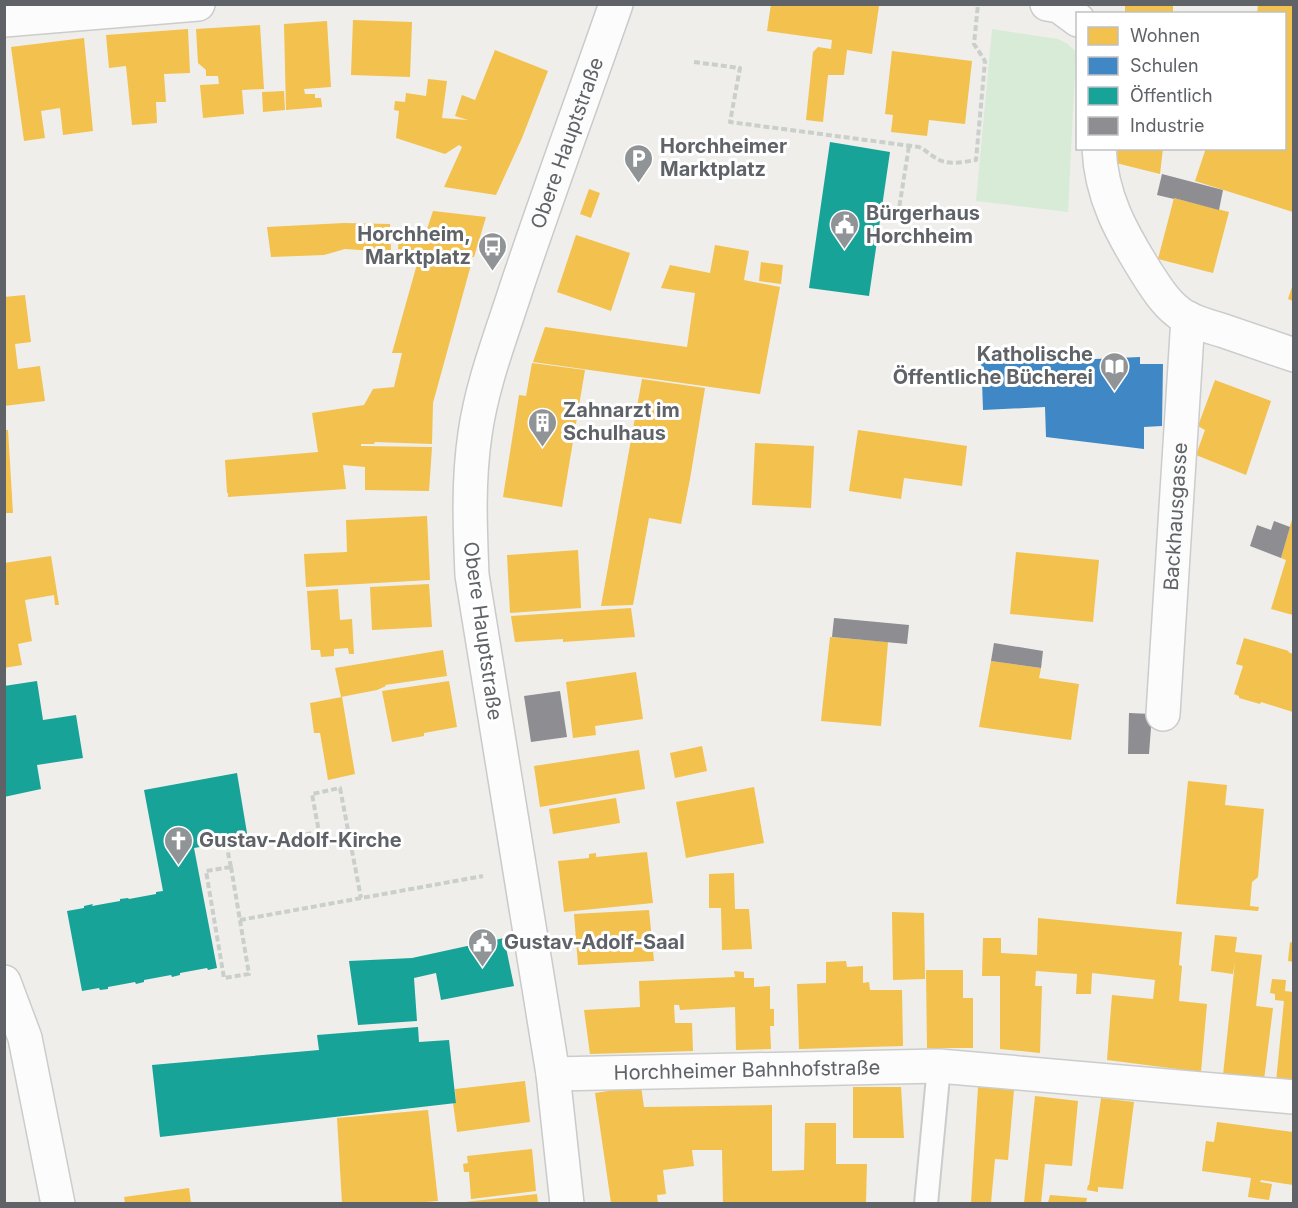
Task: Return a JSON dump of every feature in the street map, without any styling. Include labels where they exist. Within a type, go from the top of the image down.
[{"type":"street","points":[[4,20],[198,4]]},
{"type":"street","name":"Obere Hauptstraße","points":[[567,1203],[553,1074],[472,575],[470,479],[475,432],[484,386],[546,198],[616,4]]},
{"type":"street","points":[[1047,4],[1059,6],[1076,19]]},
{"type":"street","points":[[1099,150],[1103,182],[1113,214],[1128,243],[1172,308],[1188,318],[1293,355]]},
{"type":"street","name":"Backhausgasse","points":[[1163,714],[1188,318]]},
{"type":"street","points":[[4,981],[25,1038],[58,1203]]},
{"type":"street","name":"Horchheimer Bahnhofstraße","points":[[553,1074],[939,1066],[1293,1097]]},
{"type":"lane","points":[[926,1203],[939,1066]]},
{"type":"path","points":[[694,62],[740,68],[730,122],[919,147],[938,160],[960,162],[976,160],[985,61],[974,45],[978,4]]},
{"type":"path","points":[[898,215],[909,146]]},
{"type":"path","points":[[231,867],[206,871],[224,978],[249,974],[231,867],[227,848],[319,832],[312,794],[340,788],[361,898]]},
{"type":"path","points":[[240,920],[481,876]]},
{"type":"path","points":[[209,926],[214,925]]},
{"type":"green space","points":[[992,29],[1058,39],[1068,44],[1076,52],[1068,212],[976,201]]},
{"type":"building: Wohnen","points":[[771,4],[879,6],[872,54],[847,50],[844,75],[828,75],[823,122],[806,120],[813,52],[818,47],[831,49],[832,40],[767,31]]},
{"type":"building: Wohnen","points":[[1125,4],[1173,4],[1173,12],[1125,12]]},
{"type":"building: Wohnen","points":[[1258,4],[1293,4],[1293,212],[1195,181],[1205,150],[1286,150],[1286,12],[1257,12]]},
{"type":"building: Wohnen","points":[[353,20],[412,22],[410,77],[351,75]]},
{"type":"building: Wohnen","points":[[327,21],[331,87],[304,89],[305,94],[315,94],[315,98],[321,98],[322,107],[286,110],[284,24]]},
{"type":"building: Wohnen","points":[[260,25],[264,89],[242,90],[244,114],[203,118],[200,85],[219,84],[218,76],[206,76],[206,70],[198,63],[196,29]]},
{"type":"building: Wohnen","points":[[188,29],[190,73],[164,74],[166,102],[156,102],[157,123],[132,125],[126,66],[109,68],[106,35]]},
{"type":"building: Wohnen","points":[[84,38],[93,131],[63,135],[60,108],[41,111],[45,138],[24,141],[11,47]]},
{"type":"building: Wohnen","points":[[495,50],[548,71],[522,138],[496,195],[444,187],[462,147],[459,145],[445,154],[396,138],[399,111],[394,110],[395,101],[405,102],[406,93],[426,96],[428,79],[447,81],[442,118],[468,120],[455,116],[462,95],[475,100]]},
{"type":"building: Wohnen","points":[[892,51],[972,61],[965,124],[929,120],[927,136],[891,132],[893,115],[885,114]]},
{"type":"building: Wohnen","points":[[284,91],[285,110],[263,112],[262,92]]},
{"type":"building: Wohnen","points":[[1118,150],[1163,150],[1160,174],[1116,163]]},
{"type":"building: Wohnen","points":[[589,189],[600,193],[591,218],[580,214]]},
{"type":"building: Wohnen","points":[[1174,198],[1229,212],[1213,273],[1158,259]]},
{"type":"building: Wohnen","points":[[433,211],[486,217],[474,257],[398,249],[400,228],[427,229]]},
{"type":"building: Wohnen","points":[[344,223],[390,224],[391,252],[345,249],[324,255],[271,257],[267,227]]},
{"type":"building: Wohnen","points":[[576,235],[630,253],[611,311],[557,292]]},
{"type":"building: Wohnen","points":[[715,245],[749,251],[744,280],[780,287],[760,394],[533,362],[545,327],[687,347],[695,293],[661,288],[670,265],[710,273]]},
{"type":"building: Wohnen","points":[[419,257],[472,261],[433,403],[432,444],[375,442],[374,444],[361,444],[361,446],[432,447],[429,491],[365,490],[365,467],[343,465],[346,489],[228,497],[225,460],[318,452],[312,413],[364,405],[373,389],[394,387],[402,353],[392,353]]},
{"type":"building: Wohnen","points":[[761,262],[783,265],[781,284],[759,281]]},
{"type":"building: Wohnen","points":[[1293,284],[1293,301],[1288,299]]},
{"type":"building: Wohnen","points":[[25,295],[31,342],[15,344],[18,369],[40,366],[45,401],[4,406],[4,297]]},
{"type":"building: Wohnen","name":"Zahnarzt im Schulhaus","points":[[532,363],[585,370],[562,507],[503,497],[519,395],[526,396]]},
{"type":"building: Wohnen","points":[[642,379],[705,388],[690,479],[681,524],[649,518],[633,605],[601,606]]},
{"type":"building: Wohnen","points":[[1215,380],[1271,401],[1246,475],[1196,455],[1205,430],[1198,426]]},
{"type":"building: Wohnen","points":[[4,430],[8,430],[13,513],[4,513]]},
{"type":"building: Wohnen","points":[[858,430],[967,446],[962,486],[904,478],[901,499],[849,491]]},
{"type":"building: Wohnen","points":[[755,443],[814,446],[811,508],[752,505]]},
{"type":"building: Wohnen","points":[[427,516],[430,580],[306,587],[304,554],[347,552],[346,520]]},
{"type":"building: Wohnen","points":[[1293,516],[1293,615],[1271,609],[1286,560],[1281,558]]},
{"type":"building: Wohnen","points":[[578,550],[581,608],[510,613],[507,555]]},
{"type":"building: Wohnen","points":[[1016,552],[1099,560],[1093,622],[1010,614]]},
{"type":"building: Wohnen","points":[[51,556],[59,605],[55,605],[54,595],[25,600],[32,641],[18,644],[22,665],[4,668],[4,563]]},
{"type":"building: Wohnen","points":[[429,584],[432,627],[372,630],[370,587]]},
{"type":"building: Wohnen","points":[[338,589],[340,620],[352,619],[354,654],[349,654],[348,648],[334,649],[334,656],[321,657],[320,650],[311,650],[307,591]]},
{"type":"building: Wohnen","points":[[631,608],[635,637],[563,642],[563,639],[515,642],[511,616]]},
{"type":"building: Wohnen","points":[[830,637],[888,642],[881,726],[821,721]]},
{"type":"building: Wohnen","points":[[1244,638],[1293,654],[1293,712],[1239,698],[1234,694],[1243,666],[1236,664]]},
{"type":"building: Wohnen","points":[[443,650],[447,676],[385,685],[377,690],[341,697],[335,668]]},
{"type":"building: Wohnen","points":[[991,661],[1041,668],[1039,678],[1079,684],[1071,740],[979,727]]},
{"type":"building: Wohnen","points":[[636,672],[643,719],[595,726],[596,735],[573,738],[566,682]]},
{"type":"building: Wohnen","points":[[449,681],[457,727],[392,742],[382,691]]},
{"type":"building: Wohnen","points":[[342,697],[355,774],[328,780],[320,733],[314,733],[310,703]]},
{"type":"building: Wohnen","points":[[702,746],[707,771],[675,778],[670,753]]},
{"type":"building: Wohnen","points":[[639,750],[645,789],[540,807],[534,766]]},
{"type":"building: Wohnen","points":[[1188,781],[1227,785],[1225,805],[1264,809],[1258,877],[1252,882],[1250,906],[1259,907],[1258,911],[1176,904]]},
{"type":"building: Wohnen","points":[[754,787],[764,843],[686,858],[676,802]]},
{"type":"building: Wohnen","points":[[616,798],[620,823],[553,834],[549,809]]},
{"type":"building: Wohnen","points":[[647,852],[653,903],[564,912],[558,861],[589,858],[589,854],[596,853],[596,857]]},
{"type":"building: Wohnen","points":[[734,873],[735,909],[749,909],[752,949],[722,950],[721,908],[709,908],[709,874]]},
{"type":"building: Wohnen","points":[[649,910],[654,961],[578,965],[574,914]]},
{"type":"building: Wohnen","points":[[892,912],[924,913],[925,979],[893,980]]},
{"type":"building: Wohnen","points":[[1038,918],[1182,932],[1179,1001],[1207,1004],[1201,1072],[1107,1060],[1112,995],[1153,999],[1155,980],[1092,973],[1091,994],[1076,994],[1077,974],[1036,971],[1035,986],[1042,986],[1040,1053],[1000,1049],[1000,976],[982,976],[983,938],[1001,938],[1001,953],[1037,955]]},
{"type":"building: Wohnen","points":[[1215,935],[1237,937],[1235,952],[1262,955],[1256,1006],[1273,1008],[1264,1080],[1223,1075],[1235,962],[1233,974],[1211,971]]},
{"type":"building: Wohnen","points":[[1290,942],[1293,943],[1293,962],[1288,961]]},
{"type":"building: Wohnen","points":[[846,961],[847,967],[863,966],[863,983],[869,982],[870,990],[902,990],[903,1046],[799,1049],[797,984],[826,983],[826,962]]},
{"type":"building: Wohnen","points":[[926,970],[963,970],[963,998],[973,998],[973,1048],[927,1048]]},
{"type":"building: Wohnen","points":[[734,971],[744,972],[744,978],[754,978],[754,987],[770,986],[770,1009],[774,1009],[774,1026],[770,1026],[771,1049],[736,1050],[735,1007],[680,1010],[679,1005],[674,1005],[675,1023],[692,1023],[693,1051],[590,1054],[584,1010],[640,1007],[639,981],[735,977]]},
{"type":"building: Wohnen","points":[[1272,979],[1286,980],[1285,991],[1293,992],[1293,1084],[1276,1082],[1284,1001],[1275,1000],[1275,994],[1270,993]]},
{"type":"building: Wohnen","points":[[525,1081],[530,1122],[457,1132],[453,1103],[456,1103],[455,1089]]},
{"type":"building: Wohnen","points":[[641,1086],[644,1107],[772,1105],[772,1171],[804,1170],[805,1123],[836,1123],[836,1164],[867,1164],[866,1203],[723,1203],[722,1150],[692,1150],[694,1166],[663,1170],[666,1194],[657,1195],[658,1203],[611,1203],[595,1093]]},
{"type":"building: Wohnen","points":[[853,1087],[901,1087],[904,1138],[853,1138]]},
{"type":"building: Wohnen","points":[[978,1087],[1014,1090],[1008,1160],[995,1159],[991,1203],[971,1203]]},
{"type":"building: Wohnen","points":[[1035,1096],[1078,1101],[1072,1166],[1045,1164],[1041,1203],[1024,1203]]},
{"type":"building: Wohnen","points":[[1101,1098],[1134,1102],[1123,1189],[1098,1187],[1098,1192],[1087,1190]]},
{"type":"building: Wohnen","points":[[428,1110],[438,1201],[342,1203],[337,1118]]},
{"type":"building: Wohnen","points":[[1217,1122],[1293,1132],[1293,1185],[1261,1180],[1260,1182],[1272,1184],[1269,1200],[1248,1197],[1251,1178],[1202,1171],[1206,1141],[1214,1142]]},
{"type":"building: Wohnen","points":[[532,1149],[536,1191],[471,1199],[469,1172],[464,1172],[463,1164],[468,1163],[467,1156]]},
{"type":"building: Wohnen","points":[[189,1188],[191,1203],[125,1203],[124,1197]]},
{"type":"building: Wohnen","points":[[537,1194],[538,1203],[465,1203],[465,1202]]},
{"type":"building: Wohnen","points":[[1050,1195],[1087,1198],[1086,1203],[1048,1203]]},
{"type":"building: Schulen","points":[[1050,350],[1051,361],[1140,357],[1140,364],[1163,364],[1162,426],[1144,427],[1144,449],[1046,437],[1045,407],[983,410],[981,353]]},
{"type":"building: Öffentlich","name":"Bürgerhaus Horchheim","points":[[830,142],[890,152],[869,296],[809,288]]},
{"type":"building: Öffentlich","points":[[37,681],[43,720],[76,715],[83,758],[37,765],[41,789],[4,797],[4,686]]},
{"type":"building: Öffentlich","name":"Gustav-Adolf-Kirche","points":[[237,773],[248,839],[194,848],[217,968],[180,973],[172,977],[171,975],[144,980],[136,984],[135,982],[108,987],[108,989],[82,991],[67,911],[163,891],[144,790]]},
{"type":"building: Öffentlich","points":[[504,938],[514,986],[441,1000],[436,973],[414,978],[417,1021],[358,1025],[349,961],[412,958]]},
{"type":"building: Öffentlich","points":[[418,1027],[419,1042],[449,1040],[456,1103],[160,1137],[152,1065],[319,1050],[317,1035]]},
{"type":"building: Industrie","points":[[1162,174],[1223,190],[1219,210],[1157,195]]},
{"type":"building: Industrie","points":[[1274,521],[1290,527],[1281,558],[1250,546],[1257,525],[1271,530]]},
{"type":"building: Industrie","points":[[834,618],[909,625],[907,644],[832,637]]},
{"type":"building: Industrie","points":[[994,643],[1043,651],[1041,668],[991,661]]},
{"type":"building: Industrie","points":[[560,691],[567,737],[531,742],[524,696]]},
{"type":"building: Industrie","points":[[1129,713],[1152,714],[1149,754],[1128,754]]},
{"type":"place","name":"Horchheimer Marktplatz","points":[[639,184]]},
{"type":"place","name":"Bürgerhaus Horchheim","points":[[845,250]]},
{"type":"place","name":"Horchheim, Marktplatz","points":[[492,272]]},
{"type":"place","name":"Katholische Öffentliche Bücherei","points":[[1114,392]]},
{"type":"place","name":"Zahnarzt im Schulhaus","points":[[542,448]]},
{"type":"place","name":"Gustav-Adolf-Kirche","points":[[178,866]]},
{"type":"place","name":"Gustav-Adolf-Saal","points":[[483,968]]}]
